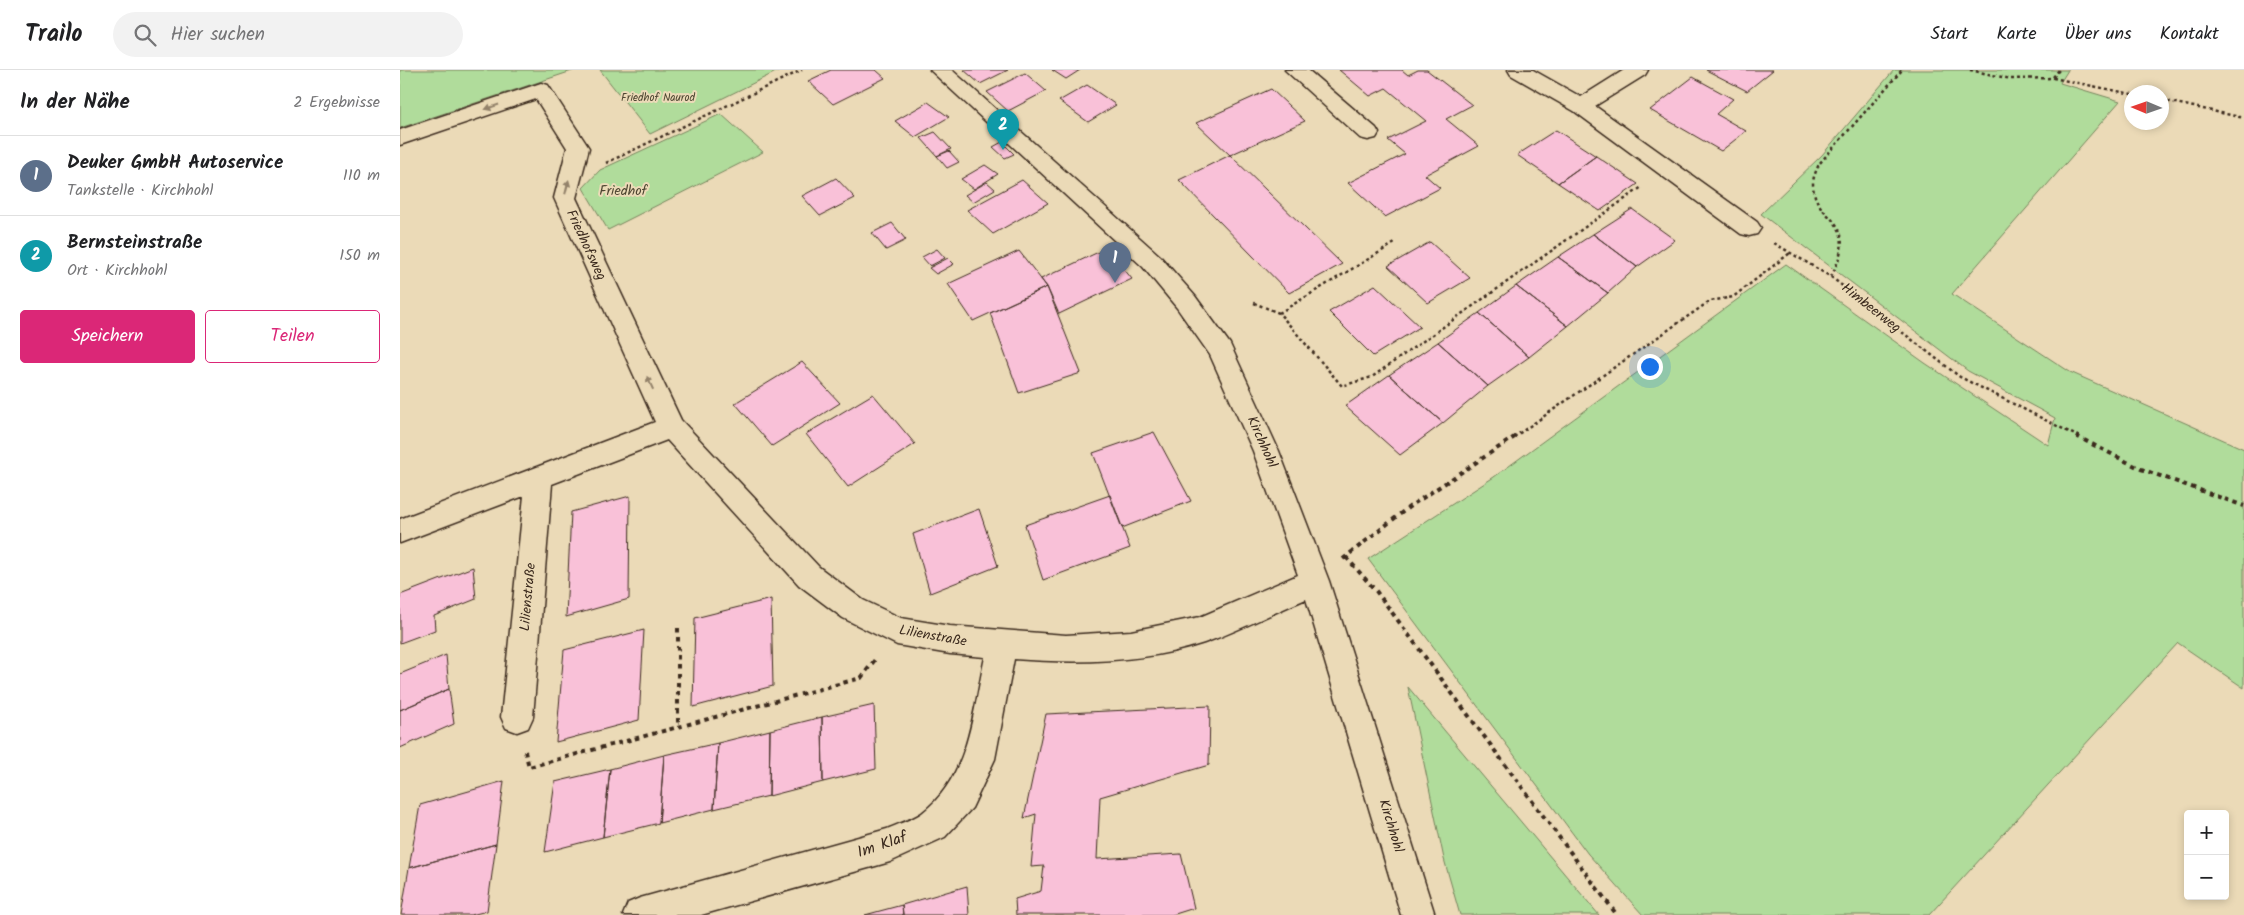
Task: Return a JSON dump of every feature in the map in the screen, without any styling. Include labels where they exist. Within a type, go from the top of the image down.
[{"type":"street","name":"Kirchhohl","points":[[940,70],[1151,261],[1186,302],[1220,351],[1266,450],[1315,581],[1418,915]]},
{"type":"street","points":[[1295,70],[1368,132]]},
{"type":"street","points":[[1518,70],[1581,106],[1749,228]]},
{"type":"street","points":[[1581,106],[1638,70]]},
{"type":"street","name":"Friedhofsweg","points":[[400,138],[542,90],[578,148],[565,198],[671,428]]},
{"type":"street","name":"Lilienstraße","points":[[671,428],[809,576],[853,609],[897,631],[950,640],[1066,649],[1131,645],[1202,630],[1315,581]]},
{"type":"street","points":[[400,531],[671,428]]},
{"type":"street","name":"Lilienstraße","points":[[518,717],[539,477]]},
{"type":"street","name":"Im Klaf","points":[[640,915],[890,845],[933,825],[960,796],[979,759],[1002,645]]},
{"type":"path","points":[[569,180],[802,70]]},
{"type":"path","points":[[1831,277],[1840,258],[1844,243],[1837,223],[1818,203],[1812,182],[1819,164],[1902,70]]},
{"type":"path","points":[[1970,70],[2010,79],[2053,78],[2124,92]]},
{"type":"path","points":[[2053,78],[2059,70]]},
{"type":"path","points":[[2169,102],[2244,118]]},
{"type":"path","points":[[1254,303],[1279,313],[1342,386],[1372,377],[1667,170]]},
{"type":"path","name":"Himbeerweg","points":[[1749,228],[1831,277],[1960,377],[2141,470],[2244,506]]},
{"type":"path","points":[[1279,313],[1395,243]]},
{"type":"path","points":[[1315,581],[1409,507],[1475,465],[1710,301],[1732,297],[1790,253]]},
{"type":"path","points":[[1346,557],[1376,591],[1617,915]]},
{"type":"path","points":[[678,628],[678,727]]},
{"type":"path","points":[[518,717],[529,767],[861,678],[897,631]]},
{"type":"green space","points":[[400,70],[575,70],[400,128]]},
{"type":"green space","name":"Friedhof Naurod","points":[[600,70],[780,70],[650,134]]},
{"type":"green space","points":[[1894,70],[2068,70],[2060,83],[2120,101],[1952,294],[2070,372],[2244,449],[2244,688],[2178,643],[1929,915],[1643,915],[1588,854],[1368,559],[1494,477],[1786,264],[1925,363],[2048,445],[2055,418],[1968,371],[1761,214],[1822,155]]},
{"type":"green space","name":"Friedhof","points":[[721,114],[763,152],[608,230],[583,188],[600,170]]},
{"type":"green space","points":[[1408,687],[1599,915],[1460,915],[1444,859]]},
{"type":"building","points":[[831,70],[876,70],[885,78],[833,104],[808,81]]},
{"type":"building","points":[[964,70],[1008,70],[980,84]]},
{"type":"building","points":[[1052,70],[1080,70],[1066,79]]},
{"type":"building","points":[[1339,70],[1402,70],[1408,75],[1418,70],[1427,70],[1472,105],[1446,119],[1479,146],[1425,175],[1440,188],[1385,217],[1348,183],[1405,154],[1388,140],[1426,121],[1386,88],[1370,96]]},
{"type":"building","points":[[1706,70],[1773,70],[1747,91]]},
{"type":"building","points":[[1025,73],[1046,91],[1008,111],[987,92]]},
{"type":"building","points":[[1693,77],[1733,99],[1716,114],[1746,131],[1721,151],[1650,110]]},
{"type":"building","points":[[1087,85],[1116,105],[1088,122],[1059,101]]},
{"type":"building","points":[[1271,89],[1305,121],[1230,155],[1196,123]]},
{"type":"building","points":[[928,102],[949,117],[915,137],[895,121]]},
{"type":"building","points":[[1556,130],[1596,156],[1558,183],[1517,155]]},
{"type":"building","points":[[935,132],[951,149],[937,156],[921,138]]},
{"type":"building","points":[[1002,142],[1014,154],[1005,158],[993,147]]},
{"type":"building","points":[[949,151],[959,162],[947,168],[937,156]]},
{"type":"building","points":[[1230,155],[1342,264],[1289,293],[1179,180]]},
{"type":"building","points":[[1596,156],[1638,184],[1600,211],[1558,183]]},
{"type":"building","points":[[985,165],[998,174],[974,189],[961,179]]},
{"type":"building","points":[[836,178],[855,198],[820,216],[802,196]]},
{"type":"building","points":[[1022,180],[1048,203],[993,234],[967,210]]},
{"type":"building","points":[[987,182],[995,189],[973,202],[965,195]]},
{"type":"building","points":[[1632,209],[1675,240],[1637,267],[1593,234]]},
{"type":"building","points":[[892,223],[906,240],[886,250],[872,233]]},
{"type":"building","points":[[1593,234],[1637,267],[1608,293],[1558,257]]},
{"type":"building","points":[[1430,242],[1470,278],[1428,303],[1388,266]]},
{"type":"building","points":[[1107,248],[1132,279],[1059,314],[1047,287],[1041,279]]},
{"type":"building","points":[[937,249],[945,258],[930,266],[922,257]]},
{"type":"building","points":[[1019,251],[1047,287],[973,321],[948,284]]},
{"type":"building","points":[[1558,257],[1608,293],[1568,326],[1516,286]]},
{"type":"building","points":[[948,258],[954,264],[936,274],[929,268]]},
{"type":"building","points":[[1375,285],[1420,327],[1373,356],[1329,312]]},
{"type":"building","points":[[1516,286],[1568,326],[1529,357],[1479,313]]},
{"type":"building","points":[[1047,287],[1081,373],[1019,393],[990,313]]},
{"type":"building","points":[[1479,313],[1529,357],[1488,386],[1438,342]]},
{"type":"building","points":[[1438,342],[1488,386],[1443,423],[1389,375]]},
{"type":"building","points":[[802,362],[840,403],[772,446],[735,403]]},
{"type":"building","points":[[1389,375],[1443,423],[1400,455],[1345,406]]},
{"type":"building","points":[[873,394],[915,444],[848,487],[806,434]]},
{"type":"building","points":[[1154,432],[1191,501],[1122,528],[1093,453]]},
{"type":"building","points":[[1110,495],[1130,548],[1043,580],[1025,525]]},
{"type":"building","points":[[630,496],[629,599],[566,617],[571,512]]},
{"type":"building","points":[[979,509],[998,566],[930,593],[913,534]]},
{"type":"building","points":[[473,567],[476,599],[434,616],[435,630],[400,643],[400,595]]},
{"type":"building","points":[[771,599],[773,686],[693,707],[695,618]]},
{"type":"building","points":[[644,630],[639,720],[556,742],[564,650]]},
{"type":"building","points":[[446,655],[449,689],[400,710],[400,674]]},
{"type":"building","points":[[449,689],[454,724],[400,748],[400,710]]},
{"type":"building","points":[[874,705],[876,769],[823,782],[822,717]]},
{"type":"building","points":[[1210,706],[1209,765],[1100,797],[1097,859],[1181,854],[1194,908],[1172,915],[1016,915],[1015,899],[1041,891],[1044,866],[1031,867],[1036,814],[1024,818],[1046,714]]},
{"type":"building","points":[[822,717],[823,782],[769,796],[770,730]]},
{"type":"building","points":[[770,730],[769,796],[714,809],[718,743]]},
{"type":"building","points":[[718,743],[714,809],[659,823],[664,755]]},
{"type":"building","points":[[664,755],[659,823],[603,837],[610,769]]},
{"type":"building","points":[[610,769],[603,837],[545,852],[555,782]]},
{"type":"building","points":[[504,781],[496,844],[409,868],[420,805]]},
{"type":"building","points":[[496,844],[487,911],[471,915],[401,915],[409,868]]},
{"type":"building","points":[[967,886],[969,915],[903,915],[902,905]]},
{"type":"building","points":[[902,905],[903,915],[865,915]]},
{"type":"place","name":"Bernsteinstraße","points":[[1003,150]]},
{"type":"place","name":"Deuker GmbH Autoservice","points":[[1115,283]]}]
